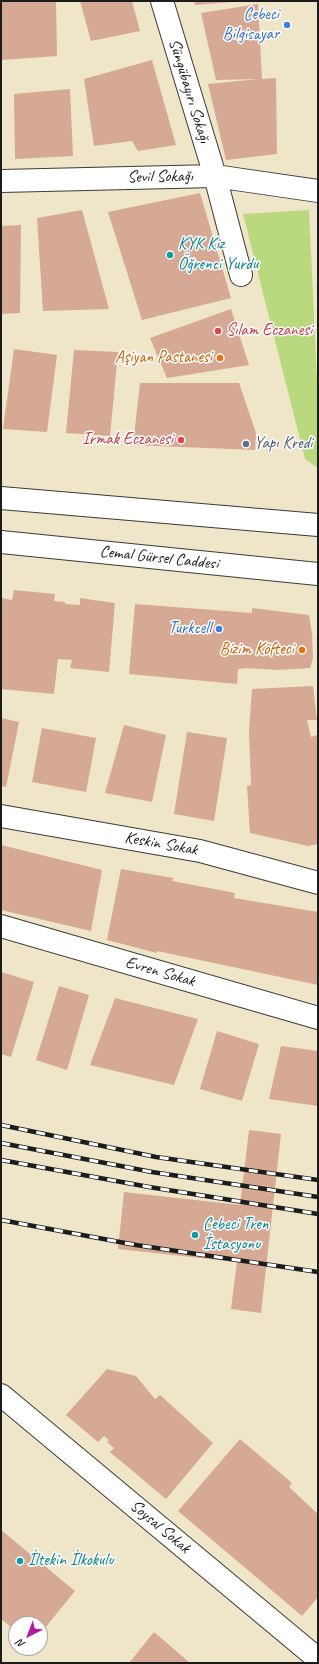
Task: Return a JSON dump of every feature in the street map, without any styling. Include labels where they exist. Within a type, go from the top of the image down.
[{"type":"street","name":"Süngübayırı Sokağı","points":[[162,1],[215,176],[241,275]]},
{"type":"street","name":"Sevil Sokağı","points":[[1,181],[215,176],[318,190]]},
{"type":"street","points":[[1,498],[318,525]]},
{"type":"street","name":"Cemal Gürsel Caddesi","points":[[1,542],[318,574]]},
{"type":"street","name":"Keskin Sokak","points":[[1,816],[200,851],[318,884]]},
{"type":"street","name":"Evren Sokak","points":[[1,926],[318,1018]]},
{"type":"street","name":"Soysal Sokak","points":[[1,1395],[318,1659]]},
{"type":"green space","points":[[309,210],[318,400],[318,468],[305,459],[243,214]]},
{"type":"building","points":[[1,1],[56,1],[57,56],[2,60]]},
{"type":"building","points":[[80,1],[132,1],[140,31],[91,41]]},
{"type":"building","points":[[194,1],[232,1],[232,2],[195,5]]},
{"type":"building","points":[[258,4],[262,79],[276,78],[277,154],[226,160],[208,84],[258,79],[216,80],[201,13]]},
{"type":"building","points":[[152,60],[176,145],[138,151],[132,141],[94,146],[84,79]]},
{"type":"building","points":[[70,89],[73,156],[15,159],[14,94]]},
{"type":"building","name":"KYK Kız Öğrenci Yurdu","points":[[200,193],[231,298],[142,320],[108,212]]},
{"type":"building","points":[[82,210],[109,309],[43,311],[37,218]]},
{"type":"building","points":[[21,225],[20,313],[1,314],[1,226]]},
{"type":"building","points":[[231,309],[249,365],[167,378],[150,338]]},
{"type":"building","points":[[14,349],[57,355],[47,432],[3,429]]},
{"type":"building","points":[[74,350],[118,352],[110,436],[66,433]]},
{"type":"building","points":[[140,383],[239,383],[256,433],[255,450],[133,445]]},
{"type":"building","points":[[14,590],[55,594],[54,601],[65,602],[65,604],[80,605],[80,598],[115,603],[109,672],[70,668],[72,660],[58,659],[54,694],[1,689],[1,598],[12,600]]},
{"type":"building","points":[[135,604],[252,613],[252,608],[309,615],[312,633],[313,658],[310,668],[278,670],[247,668],[238,669],[237,684],[129,674]]},
{"type":"building","points":[[313,686],[317,720],[307,720],[311,737],[317,735],[318,844],[308,846],[250,833],[247,786],[251,785],[249,731],[252,689]]},
{"type":"building","points":[[1,718],[19,722],[6,787],[1,786]]},
{"type":"building","points":[[124,725],[166,735],[152,802],[105,793]]},
{"type":"building","points":[[42,728],[96,738],[86,792],[32,782]]},
{"type":"building","points":[[187,732],[227,738],[214,821],[174,814]]},
{"type":"building","points":[[1,845],[102,870],[91,931],[1,910]]},
{"type":"building","points":[[121,869],[173,878],[172,881],[235,893],[234,898],[318,912],[318,985],[157,951],[157,953],[107,940]]},
{"type":"building","points":[[1,972],[34,982],[11,1057],[1,1054]]},
{"type":"building","points":[[59,986],[89,995],[67,1070],[36,1060]]},
{"type":"building","points":[[115,998],[198,1019],[174,1085],[90,1065]]},
{"type":"building","points":[[217,1031],[259,1044],[242,1101],[200,1089]]},
{"type":"building","points":[[281,1046],[318,1051],[318,1106],[269,1099]]},
{"type":"building","name":"Cebeci Tren İstasyonu","points":[[249,1130],[281,1134],[261,1313],[231,1309],[237,1262],[118,1249],[124,1192],[240,1205]]},
{"type":"building","points":[[107,1369],[136,1376],[155,1399],[160,1395],[213,1443],[166,1499],[110,1452],[114,1448],[107,1442],[109,1440],[104,1436],[98,1442],[66,1415]]},
{"type":"building","points":[[240,1439],[292,1483],[289,1487],[318,1514],[318,1597],[302,1616],[178,1511]]},
{"type":"building","name":"İltekin İlkokulu","points":[[1,1530],[75,1591],[48,1624],[48,1616],[8,1616],[8,1625],[1,1619]]},
{"type":"building","points":[[154,1632],[190,1663],[129,1663]]},
{"type":"railway","points":[[1,1125],[156,1157],[318,1180]]},
{"type":"railway","points":[[1,1143],[152,1172],[318,1197]]},
{"type":"railway","points":[[1,1160],[149,1187],[318,1214]]},
{"type":"railway","points":[[1,1220],[136,1245],[318,1272]]},
{"type":"place","name":"Cebeci Bilgisayar","points":[[287,25]]},
{"type":"place","name":"KYK Kız Öğrenci Yurdu","points":[[170,255]]},
{"type":"place","name":"Sılam Eczanesi","points":[[218,331]]},
{"type":"place","name":"Aşiyan Pastanesi","points":[[220,358]]},
{"type":"place","name":"Irmak Eczanesi","points":[[181,440]]},
{"type":"place","name":"Yapı Kredi","points":[[246,444]]},
{"type":"place","name":"Turkcell","points":[[219,629]]},
{"type":"place","name":"Bizim Köfteci","points":[[302,650]]},
{"type":"place","name":"Cebeci Tren İstasyonu","points":[[195,1235]]},
{"type":"place","name":"İltekin İlkokulu","points":[[20,1561]]}]
